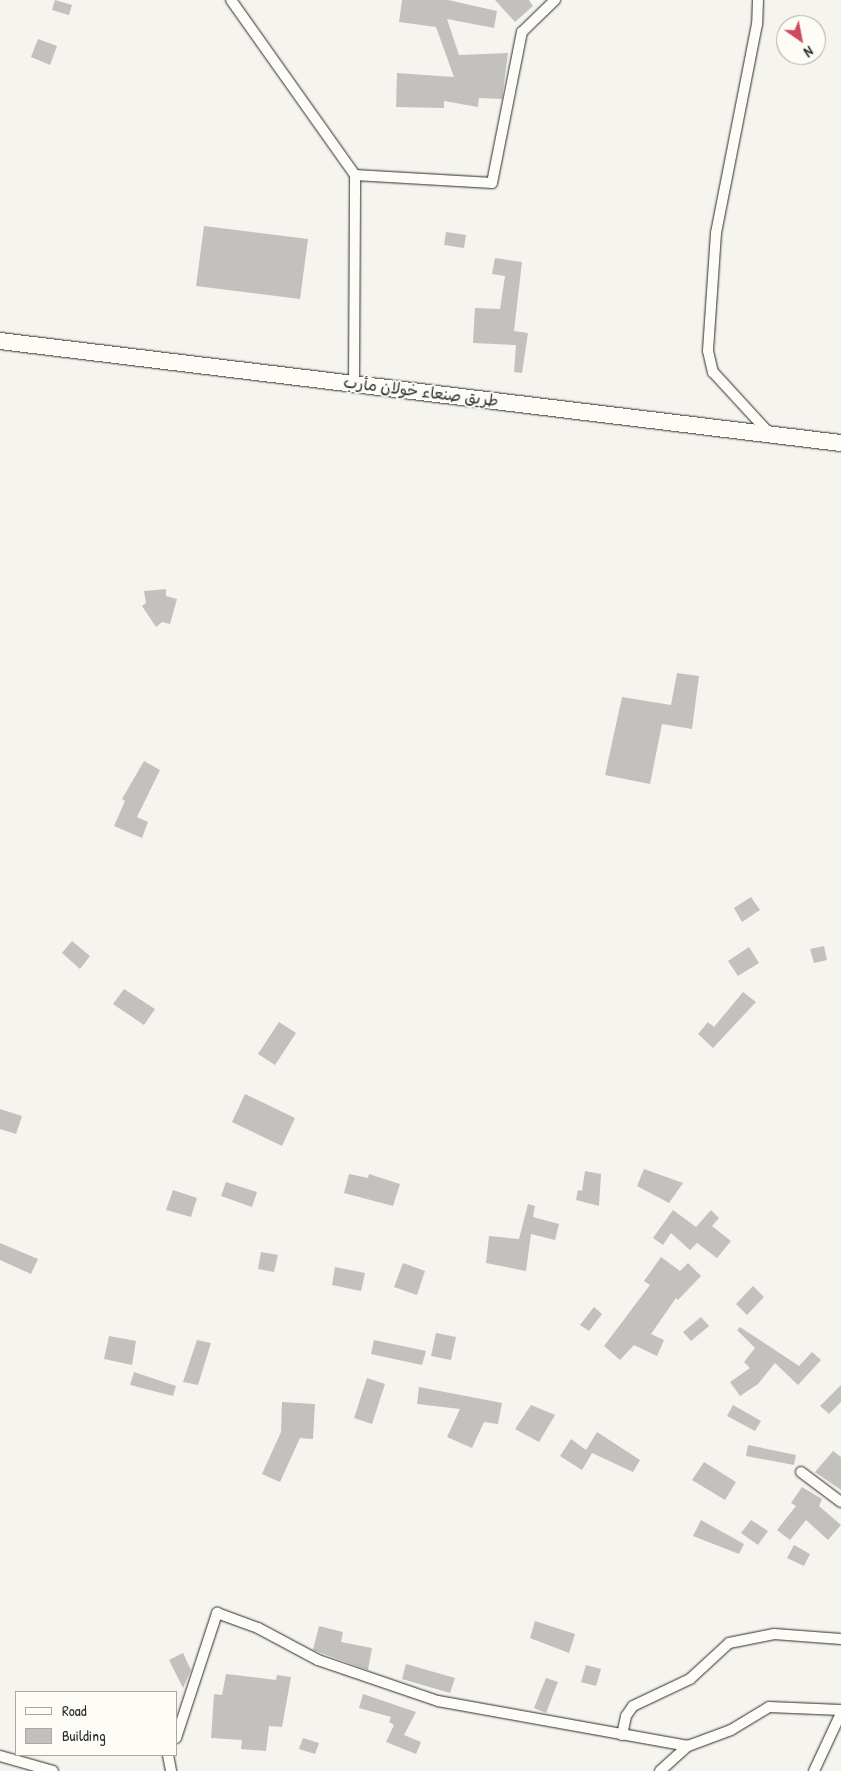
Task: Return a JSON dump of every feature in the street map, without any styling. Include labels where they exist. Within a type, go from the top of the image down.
[{"type":"main road","name":"طريق صنعاء خولان مأرب","points":[[0,341],[841,443]]},
{"type":"street","points":[[231,0],[355,175],[354,383]]},
{"type":"street","points":[[355,175],[492,183],[522,32],[555,0]]},
{"type":"street","points":[[758,0],[757,24],[716,233],[708,351],[714,372],[768,433]]},
{"type":"street","points":[[801,1472],[841,1502]]},
{"type":"street","points":[[178,1732],[217,1613],[258,1628],[318,1660],[438,1701],[688,1746]]},
{"type":"street","points":[[622,1735],[633,1706],[690,1678],[729,1644],[774,1634],[841,1639]]},
{"type":"street","points":[[660,1771],[688,1746],[731,1730],[769,1707],[841,1711],[814,1771]]},
{"type":"street","points":[[0,1756],[53,1771]]},
{"type":"street","points":[[168,1756],[170,1771]]},
{"type":"building","points":[[55,0],[72,5],[69,15],[52,10]]},
{"type":"building","points":[[402,0],[448,0],[497,11],[494,28],[447,19],[459,55],[508,53],[502,99],[479,98],[478,107],[444,101],[444,108],[396,107],[397,73],[454,77],[436,27],[399,22]]},
{"type":"building","points":[[495,0],[529,0],[533,6],[515,22]]},
{"type":"building","points":[[38,39],[57,46],[50,65],[31,57]]},
{"type":"building","points":[[204,226],[308,239],[300,299],[196,286]]},
{"type":"building","points":[[446,232],[466,235],[464,248],[444,245]]},
{"type":"building","points":[[495,258],[522,262],[514,331],[528,333],[522,373],[514,372],[516,345],[473,343],[475,308],[500,309],[505,276],[492,274]]},
{"type":"building","points":[[166,589],[166,596],[177,599],[170,624],[162,622],[156,627],[142,606],[146,603],[144,591]]},
{"type":"building","points":[[677,673],[699,676],[692,729],[662,724],[650,784],[605,775],[622,697],[671,705]]},
{"type":"building","points":[[144,761],[160,770],[137,817],[148,822],[142,838],[114,826],[125,801],[122,799]]},
{"type":"building","points":[[751,897],[760,910],[742,922],[734,908]]},
{"type":"building","points":[[72,941],[90,956],[80,969],[62,953]]},
{"type":"building","points":[[824,946],[827,960],[814,963],[810,949]]},
{"type":"building","points":[[749,947],[759,963],[738,976],[728,961]]},
{"type":"building","points":[[124,989],[155,1009],[144,1025],[113,1004]]},
{"type":"building","points":[[743,992],[756,1002],[713,1048],[698,1034],[708,1022],[714,1027]]},
{"type":"building","points":[[279,1022],[296,1033],[275,1065],[258,1054]]},
{"type":"building","points":[[245,1094],[295,1118],[282,1146],[232,1122]]},
{"type":"building","points":[[0,1109],[22,1116],[16,1134],[0,1129]]},
{"type":"building","points":[[644,1169],[683,1183],[669,1203],[637,1186]]},
{"type":"building","points":[[585,1171],[601,1174],[599,1206],[576,1200],[578,1190],[582,1191]]},
{"type":"building","points":[[349,1174],[368,1178],[369,1174],[400,1184],[393,1206],[344,1193]]},
{"type":"building","points":[[226,1182],[257,1192],[252,1207],[221,1196]]},
{"type":"building","points":[[173,1190],[197,1198],[191,1217],[166,1210]]},
{"type":"building","points":[[528,1204],[535,1206],[533,1217],[559,1224],[555,1240],[531,1234],[526,1271],[486,1263],[489,1236],[519,1239]]},
{"type":"building","points":[[673,1210],[696,1227],[711,1210],[719,1218],[712,1226],[731,1241],[717,1258],[697,1243],[690,1250],[671,1233],[663,1245],[653,1238]]},
{"type":"building","points":[[0,1243],[38,1259],[31,1274],[0,1260]]},
{"type":"building","points":[[261,1252],[278,1255],[274,1272],[258,1269]]},
{"type":"building","points":[[661,1257],[680,1271],[688,1263],[701,1276],[678,1300],[676,1298],[651,1334],[664,1340],[657,1356],[634,1345],[620,1360],[604,1346],[650,1285],[644,1281]]},
{"type":"building","points":[[403,1263],[425,1271],[417,1295],[394,1287]]},
{"type":"building","points":[[335,1267],[365,1273],[361,1291],[332,1285]]},
{"type":"building","points":[[753,1286],[764,1297],[747,1315],[736,1304]]},
{"type":"building","points":[[594,1307],[602,1314],[589,1331],[580,1325]]},
{"type":"building","points":[[701,1317],[709,1326],[691,1341],[683,1332]]},
{"type":"building","points":[[740,1327],[799,1366],[812,1352],[821,1360],[798,1385],[775,1363],[758,1384],[740,1396],[730,1382],[750,1368],[744,1362],[755,1348],[737,1330]]},
{"type":"building","points":[[436,1333],[456,1337],[451,1360],[431,1356]]},
{"type":"building","points":[[109,1336],[136,1341],[132,1365],[104,1359]]},
{"type":"building","points":[[197,1340],[211,1343],[198,1385],[183,1382]]},
{"type":"building","points":[[374,1340],[426,1351],[422,1365],[371,1354]]},
{"type":"building","points":[[134,1372],[176,1386],[173,1396],[130,1385]]},
{"type":"building","points":[[367,1378],[385,1384],[372,1424],[354,1418]]},
{"type":"building","points":[[841,1385],[841,1402],[829,1414],[820,1406]]},
{"type":"building","points":[[419,1387],[502,1403],[498,1424],[484,1422],[472,1448],[447,1437],[460,1409],[417,1404]]},
{"type":"building","points":[[282,1402],[315,1404],[313,1439],[300,1438],[280,1482],[262,1474],[281,1432]]},
{"type":"building","points":[[531,1405],[555,1415],[539,1442],[515,1429]]},
{"type":"building","points":[[733,1405],[761,1421],[755,1431],[727,1416]]},
{"type":"building","points":[[597,1432],[640,1460],[633,1472],[592,1453],[582,1470],[560,1456],[571,1439],[586,1450]]},
{"type":"building","points":[[748,1445],[796,1455],[794,1465],[746,1456]]},
{"type":"building","points":[[833,1451],[841,1457],[841,1490],[815,1472]]},
{"type":"building","points":[[704,1462],[736,1482],[725,1500],[692,1480]]},
{"type":"building","points":[[802,1487],[822,1499],[819,1506],[841,1525],[828,1540],[806,1520],[790,1540],[777,1530],[796,1506],[791,1503]]},
{"type":"building","points":[[701,1520],[744,1544],[739,1554],[693,1536]]},
{"type":"building","points":[[751,1520],[768,1531],[758,1545],[741,1533]]},
{"type":"building","points":[[794,1545],[810,1554],[804,1566],[787,1558]]},
{"type":"building","points":[[535,1621],[575,1634],[569,1653],[530,1638]]},
{"type":"building","points":[[319,1626],[343,1632],[341,1642],[372,1648],[368,1670],[313,1650]]},
{"type":"building","points":[[183,1653],[191,1670],[183,1688],[169,1660]]},
{"type":"building","points":[[406,1664],[455,1678],[450,1693],[402,1679]]},
{"type":"building","points":[[586,1665],[601,1669],[596,1686],[581,1682]]},
{"type":"building","points":[[226,1674],[276,1680],[277,1675],[291,1677],[282,1727],[269,1726],[266,1751],[241,1749],[242,1740],[211,1738],[214,1694],[222,1695]]},
{"type":"building","points":[[546,1678],[558,1682],[546,1713],[534,1708]]},
{"type":"building","points":[[363,1694],[416,1712],[404,1735],[421,1742],[416,1754],[386,1742],[394,1725],[389,1722],[391,1717],[359,1708]]},
{"type":"building","points":[[303,1738],[319,1743],[315,1754],[299,1749]]}]
